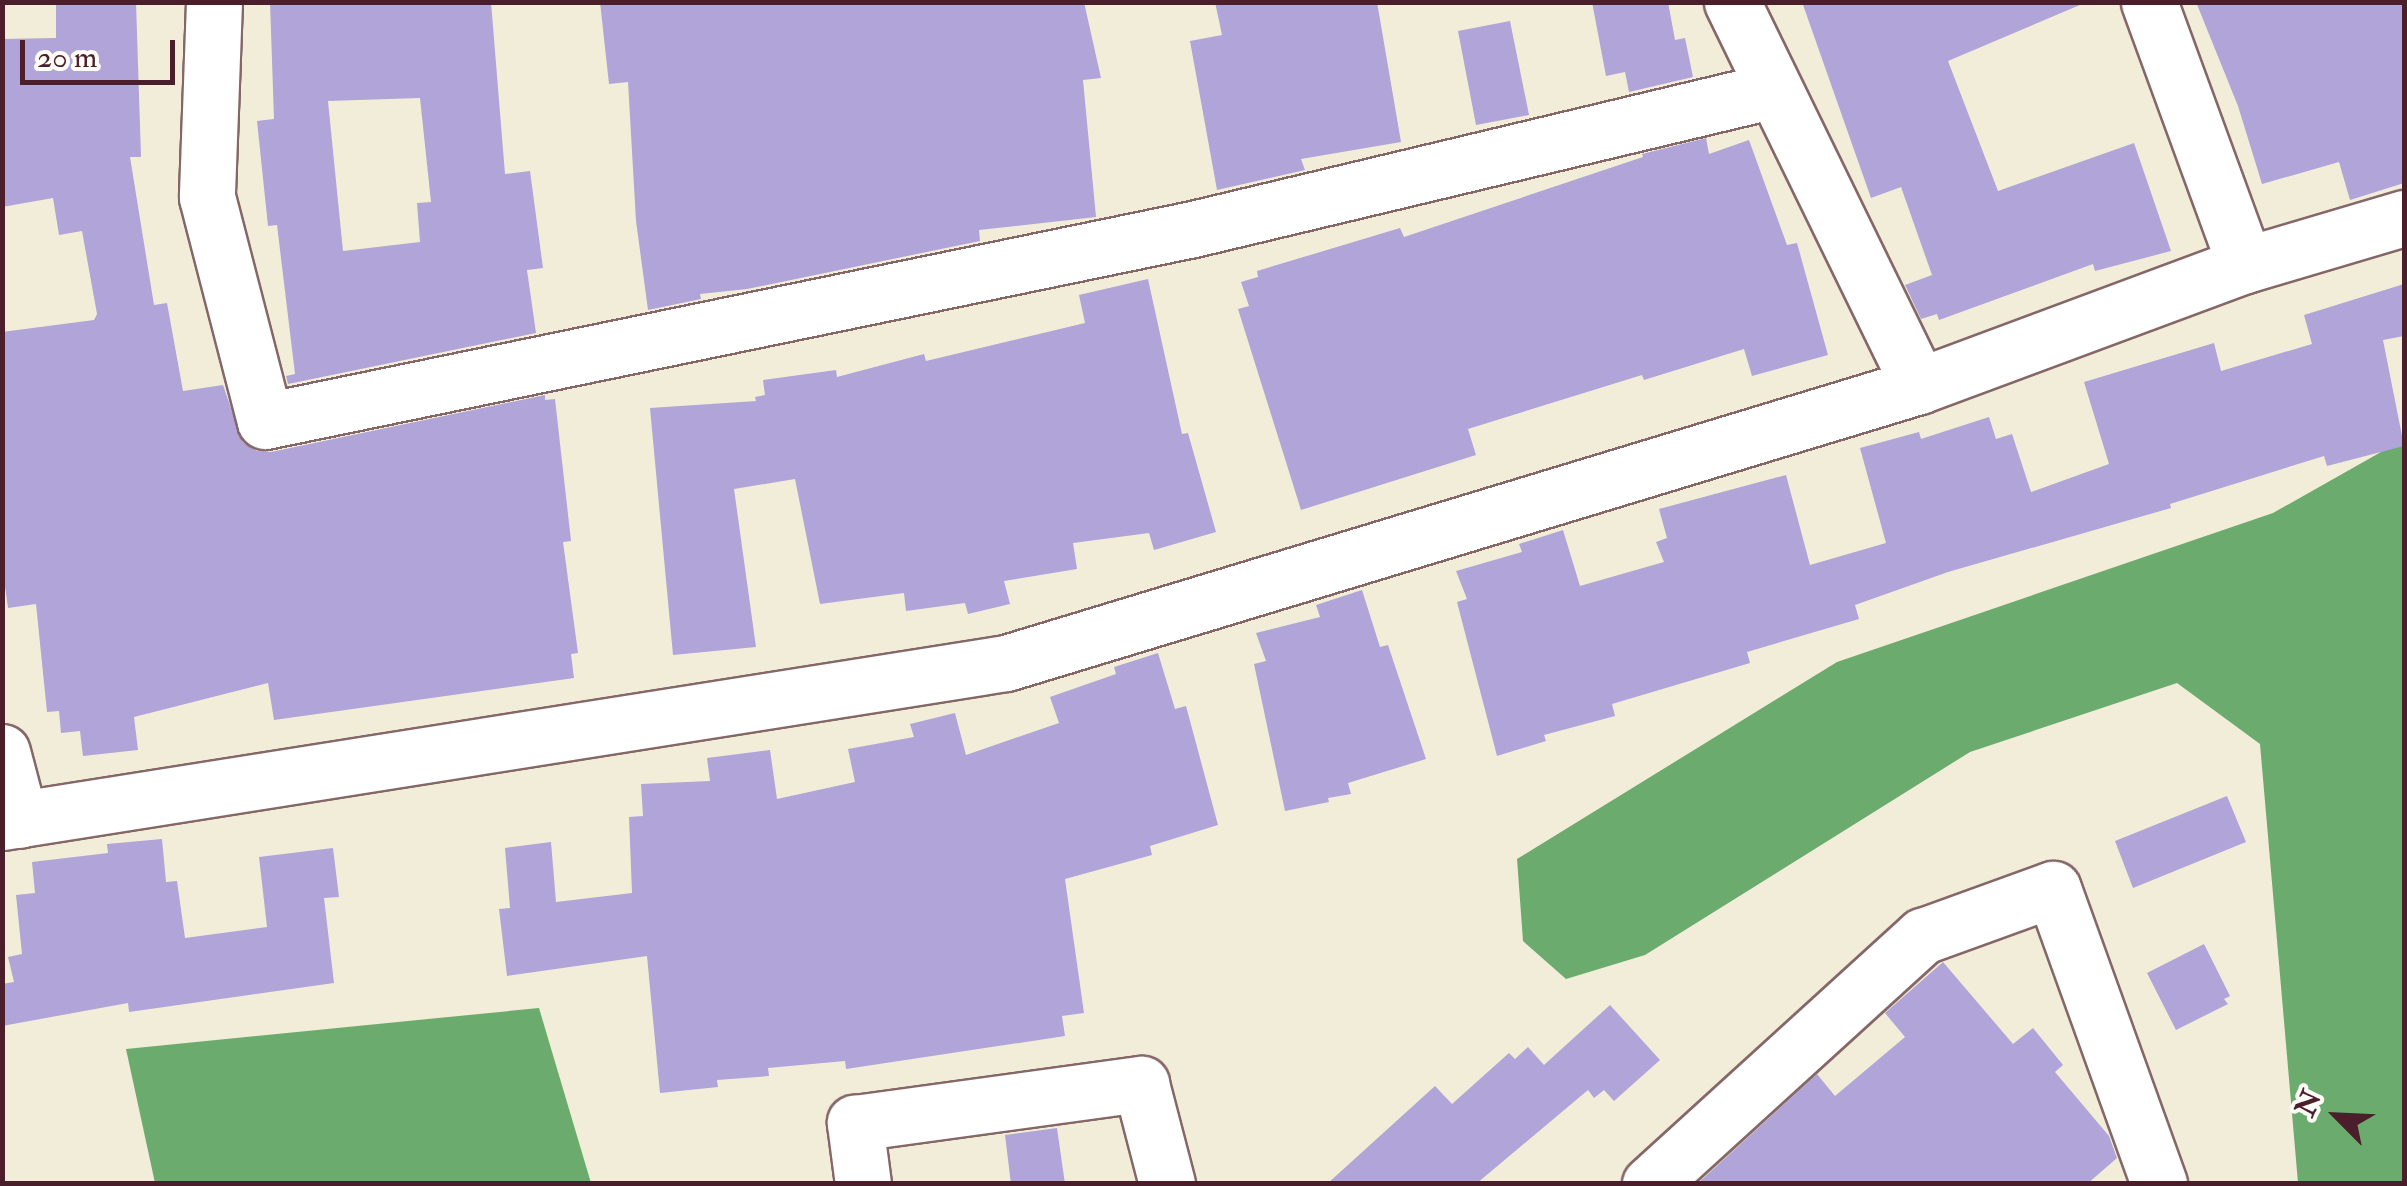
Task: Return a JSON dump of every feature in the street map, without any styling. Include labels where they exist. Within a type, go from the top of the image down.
[{"type":"street","points":[[214,2],[207,197],[264,422],[1193,229],[1774,90]]},
{"type":"street","points":[[1732,2],[1919,386]]},
{"type":"street","points":[[2148,2],[2246,265]]},
{"type":"street","points":[[2,752],[11,821],[1006,662],[1919,386],[2246,265],[2404,218]]},
{"type":"street","points":[[1650,1184],[1923,936],[2053,888],[2159,1184]]},
{"type":"street","points":[[864,1184],[855,1123],[1141,1084],[1167,1184]]},
{"type":"green space","points":[[2404,439],[2404,1183],[2298,1183],[2260,744],[2177,683],[1970,752],[1645,955],[1566,979],[1523,941],[1517,859],[1837,662],[2273,513]]},
{"type":"green space","points":[[539,1008],[591,1183],[155,1183],[126,1049]]},
{"type":"building","points":[[56,2],[136,2],[141,157],[130,157],[154,305],[167,303],[183,391],[223,385],[243,443],[257,451],[271,452],[545,395],[545,400],[555,399],[571,541],[563,542],[578,653],[571,654],[574,678],[274,720],[268,683],[134,717],[138,750],[83,756],[80,731],[61,733],[59,711],[47,712],[36,604],[8,608],[2,565],[2,332],[94,320],[97,314],[82,231],[59,235],[53,198],[2,207],[2,39],[56,38]]},
{"type":"building","points":[[270,2],[491,2],[505,174],[530,171],[543,268],[527,270],[536,333],[288,384],[286,376],[295,374],[277,225],[268,226],[257,121],[274,119]],"holes":[[[420,98],[431,202],[417,203],[420,242],[343,251],[328,101]]]},
{"type":"building","points":[[600,2],[1084,2],[1101,78],[1083,80],[1096,217],[979,230],[980,241],[747,289],[700,294],[701,299],[648,310],[636,221],[628,82],[609,84]]},
{"type":"building","points":[[1215,2],[1377,2],[1401,142],[1301,159],[1305,170],[1217,190],[1190,41],[1222,35]]},
{"type":"building","points":[[1592,2],[1668,2],[1675,40],[1685,38],[1693,77],[1629,92],[1625,72],[1606,76]]},
{"type":"building","points":[[1802,2],[2087,2],[1948,61],[1998,191],[2134,143],[2171,251],[2095,271],[2093,264],[1939,320],[1937,314],[1921,319],[1905,285],[1932,275],[1901,187],[1871,198]]},
{"type":"building","points":[[2196,2],[2404,2],[2404,183],[2350,200],[2339,162],[2262,184],[2238,106]]},
{"type":"building","points":[[1510,21],[1529,115],[1476,125],[1458,31]]},
{"type":"building","points":[[1706,138],[1709,154],[1749,140],[1787,245],[1797,243],[1828,355],[1752,376],[1744,349],[1644,380],[1642,375],[1468,429],[1476,455],[1301,510],[1238,309],[1249,306],[1241,282],[1258,277],[1257,271],[1400,228],[1404,237],[1643,157],[1642,154]]},
{"type":"building","points":[[1148,279],[1182,434],[1188,433],[1216,532],[1154,550],[1149,533],[1073,543],[1077,569],[1004,581],[1010,604],[968,614],[965,603],[906,611],[904,593],[820,604],[795,479],[734,489],[756,647],[673,655],[650,408],[756,401],[755,397],[765,395],[763,380],[836,370],[837,377],[924,354],[926,361],[1085,323],[1079,295]]},
{"type":"building","points":[[2404,284],[2404,336],[2383,340],[2404,446],[2327,466],[2324,456],[2170,504],[2171,508],[1948,572],[1855,605],[1859,619],[1747,652],[1750,663],[1612,704],[1615,716],[1544,735],[1546,741],[1497,756],[1457,602],[1467,599],[1456,571],[1522,552],[1519,544],[1563,530],[1580,586],[1664,562],[1656,542],[1667,538],[1659,509],[1786,475],[1810,565],[1886,543],[1860,448],[1919,432],[1921,439],[1989,417],[1996,439],[2012,434],[2031,492],[2109,464],[2084,382],[2214,343],[2221,371],[2312,344],[2304,315]]},
{"type":"building","points":[[1362,590],[1380,647],[1388,645],[1426,759],[1348,783],[1351,794],[1285,811],[1254,664],[1266,661],[1256,633],[1320,617],[1316,605]]},
{"type":"building","points":[[1158,653],[1175,709],[1186,706],[1218,825],[1150,846],[1152,855],[1065,879],[1084,1013],[1062,1016],[1065,1036],[846,1069],[845,1061],[768,1068],[769,1076],[717,1080],[718,1087],[660,1093],[647,956],[507,976],[499,909],[510,908],[505,848],[551,842],[556,902],[632,893],[629,817],[643,816],[641,784],[710,781],[707,758],[770,750],[777,799],[855,782],[848,749],[914,737],[910,724],[955,713],[966,755],[1059,723],[1050,697],[1116,674],[1114,667]]},
{"type":"building","points":[[2227,796],[2246,842],[2133,888],[2115,841]]},
{"type":"building","points":[[162,839],[166,882],[177,881],[185,938],[267,927],[259,857],[333,848],[339,897],[324,898],[334,983],[129,1012],[128,1003],[2,1026],[2,984],[14,982],[8,957],[22,954],[16,895],[35,893],[32,862],[108,853],[107,844]]},
{"type":"building","points":[[2204,944],[2230,996],[2224,999],[2228,1004],[2176,1030],[2147,973]]},
{"type":"building","points":[[1943,962],[2013,1044],[2033,1028],[2063,1065],[2055,1072],[2109,1136],[2117,1158],[2087,1184],[1697,1184],[1817,1074],[1835,1096],[1905,1037],[1885,1013]]},
{"type":"building","points":[[1610,1005],[1660,1060],[1614,1101],[1604,1090],[1594,1098],[1588,1090],[1476,1184],[1327,1184],[1435,1086],[1452,1104],[1509,1053],[1515,1059],[1528,1047],[1544,1065]]},
{"type":"building","points":[[1057,1128],[1065,1184],[1011,1184],[1005,1135]]}]
